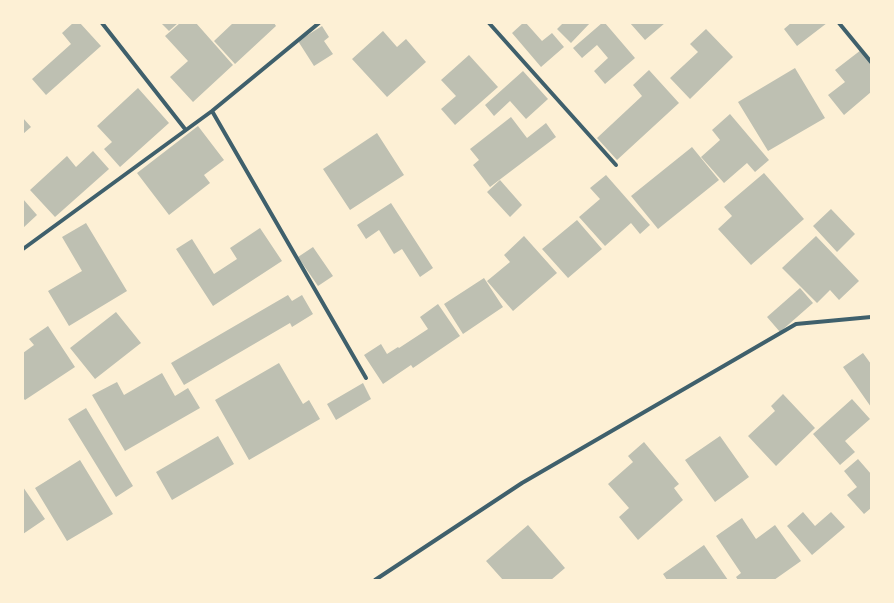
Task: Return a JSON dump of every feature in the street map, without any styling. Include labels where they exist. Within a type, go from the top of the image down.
[{"type":"street","points":[[102,23],[186,129]]},
{"type":"street","points":[[23,249],[212,111],[319,23]]},
{"type":"street","points":[[489,23],[616,164]]},
{"type":"street","points":[[839,23],[871,62]]},
{"type":"street","points":[[212,111],[366,378]]},
{"type":"street","points":[[375,580],[522,483],[796,324],[871,318]]},
{"type":"building","points":[[73,23],[80,23],[101,46],[46,95],[32,79],[71,44],[62,33]]},
{"type":"building","points":[[161,23],[178,23],[169,31]]},
{"type":"building","points":[[180,23],[196,23],[233,65],[193,102],[170,77],[188,61],[165,36]]},
{"type":"building","points":[[233,23],[274,23],[276,26],[235,64],[214,41]]},
{"type":"building","points":[[523,23],[526,23],[542,41],[552,33],[564,47],[541,67],[512,33]]},
{"type":"building","points":[[563,23],[590,23],[571,43],[557,29]]},
{"type":"building","points":[[602,23],[605,23],[635,58],[605,84],[594,71],[608,58],[597,45],[582,58],[573,48]]},
{"type":"building","points":[[630,23],[665,23],[645,40]]},
{"type":"building","points":[[791,23],[827,23],[797,46],[784,29]]},
{"type":"building","points":[[322,26],[329,37],[324,41],[333,54],[314,66],[298,41]]},
{"type":"building","points":[[706,29],[733,57],[690,99],[670,78],[698,52],[690,44]]},
{"type":"building","points":[[383,31],[397,47],[406,39],[426,62],[387,97],[352,59]]},
{"type":"building","points":[[861,50],[871,63],[871,92],[844,115],[828,95],[845,82],[835,70]]},
{"type":"building","points":[[469,55],[498,87],[455,125],[441,109],[456,96],[441,80]]},
{"type":"building","points":[[795,68],[825,118],[768,151],[738,102]]},
{"type":"building","points":[[649,70],[679,103],[617,160],[597,138],[642,96],[633,85]]},
{"type":"building","points":[[523,71],[548,99],[526,119],[510,101],[494,116],[485,105]]},
{"type":"building","points":[[138,88],[169,123],[120,167],[104,149],[112,142],[97,126]]},
{"type":"building","points":[[730,114],[769,160],[755,172],[747,163],[724,183],[701,157],[720,140],[712,130]]},
{"type":"building","points":[[511,117],[527,138],[546,123],[556,137],[490,187],[473,165],[479,160],[470,149]]},
{"type":"building","points":[[23,118],[31,127],[23,134]]},
{"type":"building","points":[[198,126],[224,160],[204,175],[210,183],[169,215],[137,173]]},
{"type":"building","points":[[377,133],[404,175],[350,210],[323,169]]},
{"type":"building","points":[[692,147],[719,180],[658,229],[631,196]]},
{"type":"building","points":[[93,151],[109,169],[55,217],[30,190],[67,156],[76,167]]},
{"type":"building","points":[[764,173],[804,219],[751,265],[718,229],[732,216],[724,207]]},
{"type":"building","points":[[606,175],[650,225],[640,234],[631,223],[605,246],[579,217],[600,199],[590,188]]},
{"type":"building","points":[[500,180],[522,205],[510,217],[487,192]]},
{"type":"building","points":[[23,199],[37,215],[23,228]]},
{"type":"building","points":[[391,203],[433,268],[420,277],[402,249],[394,254],[379,230],[366,239],[357,225]]},
{"type":"building","points":[[831,209],[855,234],[837,252],[813,226]]},
{"type":"building","points":[[577,220],[602,249],[568,278],[542,249]]},
{"type":"building","points":[[86,223],[127,291],[69,326],[48,291],[82,271],[62,237]]},
{"type":"building","points":[[260,228],[282,261],[213,306],[176,249],[192,239],[214,274],[237,259],[230,248]]},
{"type":"building","points":[[524,236],[557,273],[513,311],[487,281],[510,262],[504,255]]},
{"type":"building","points":[[816,236],[859,281],[839,300],[830,290],[817,303],[782,268]]},
{"type":"building","points":[[313,247],[333,276],[318,286],[298,257]]},
{"type":"building","points":[[484,278],[503,307],[463,334],[444,304]]},
{"type":"building","points":[[800,288],[813,303],[780,332],[767,317]]},
{"type":"building","points":[[288,295],[292,301],[302,295],[313,314],[292,327],[290,323],[184,385],[171,363]]},
{"type":"building","points":[[438,304],[460,336],[413,368],[411,365],[383,384],[364,355],[381,344],[387,354],[428,329],[420,317]]},
{"type":"building","points":[[116,312],[141,343],[95,379],[70,348]]},
{"type":"building","points":[[48,326],[75,367],[25,400],[23,398],[23,353],[34,345],[29,339]]},
{"type":"building","points":[[863,353],[871,364],[871,407],[843,367]]},
{"type":"building","points":[[279,363],[303,404],[309,400],[320,419],[249,460],[215,400]]},
{"type":"building","points":[[162,373],[175,396],[188,388],[200,408],[125,451],[92,395],[117,382],[124,395]]},
{"type":"building","points":[[363,383],[371,399],[336,420],[327,404]]},
{"type":"building","points":[[783,394],[815,428],[776,466],[748,436],[775,411],[771,406]]},
{"type":"building","points":[[852,399],[870,419],[845,441],[855,452],[840,465],[813,434]]},
{"type":"building","points":[[86,408],[133,486],[116,497],[68,419]]},
{"type":"building","points":[[218,436],[234,464],[172,500],[156,472]]},
{"type":"building","points":[[720,436],[749,477],[715,502],[685,460]]},
{"type":"building","points":[[644,442],[679,484],[674,488],[683,500],[638,540],[619,517],[629,508],[608,484],[633,462],[628,456]]},
{"type":"building","points":[[858,459],[871,474],[871,508],[864,514],[847,495],[857,487],[844,471]]},
{"type":"building","points":[[80,460],[113,514],[67,541],[35,488]]},
{"type":"building","points":[[23,487],[45,519],[23,534]]},
{"type":"building","points":[[803,512],[815,526],[831,512],[845,527],[812,555],[787,526]]},
{"type":"building","points":[[742,518],[756,539],[775,525],[801,561],[774,580],[738,580],[736,577],[741,573],[716,536]]},
{"type":"building","points":[[528,525],[565,568],[551,580],[503,580],[486,561]]},
{"type":"building","points":[[704,545],[728,580],[667,580],[663,574]]}]
